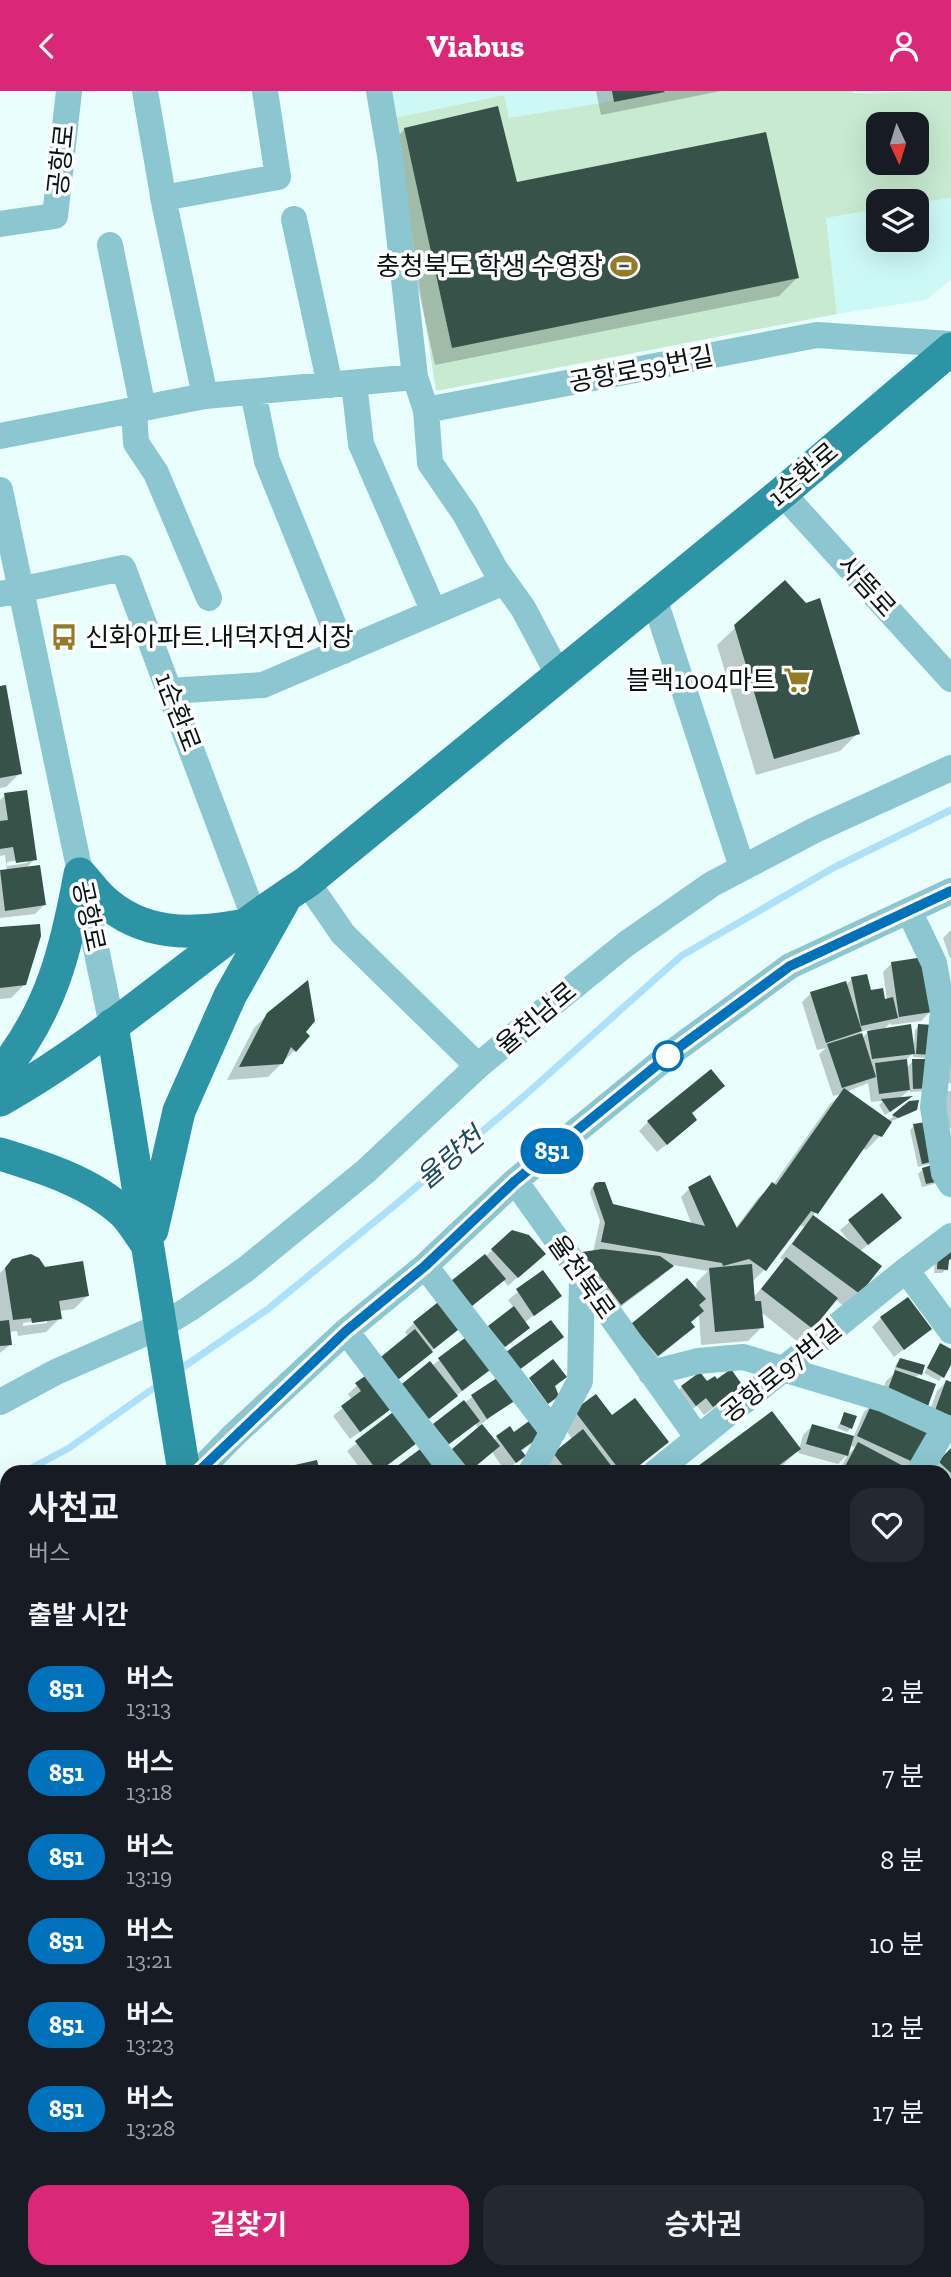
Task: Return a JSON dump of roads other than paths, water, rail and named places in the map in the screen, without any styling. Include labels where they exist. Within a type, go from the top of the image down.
[{"type":"main road","name":"1순환로","points":[[0,1100],[33,1081],[113,1024],[297,888],[782,493],[951,349]]},
{"type":"main road","points":[[80,874],[102,899],[120,911],[136,920],[172,932],[190,933],[249,921]]},
{"type":"main road","points":[[0,1074],[27,1039],[58,970],[68,938],[80,874]]},
{"type":"main road","points":[[148,1246],[179,1111],[230,996],[297,888]]},
{"type":"main road","name":"공항로","points":[[113,1024],[162,1335],[188,1465]]},
{"type":"main road","points":[[0,1154],[76,1182],[103,1197],[125,1214],[148,1246]]},
{"type":"street","name":"공항로","points":[[0,224],[55,216],[69,91]]},
{"type":"street","points":[[145,91],[163,198],[205,396]]},
{"type":"street","points":[[163,198],[278,177],[265,91]]},
{"type":"street","points":[[379,91],[390,155],[415,377],[426,410],[430,463],[466,514],[504,582],[523,608],[559,676]]},
{"type":"street","points":[[294,219],[361,444],[434,612]]},
{"type":"street","points":[[110,245],[138,409],[136,443],[156,473],[209,598]]},
{"type":"street","name":"공항로59번길","points":[[426,410],[817,335],[951,344]]},
{"type":"street","points":[[0,436],[205,396],[415,377]]},
{"type":"street","points":[[253,392],[267,461],[344,651]]},
{"type":"street","name":"공항로","points":[[0,490],[10,592],[80,874],[113,1024]]},
{"type":"street","name":"사뜸로","points":[[782,493],[950,676]]},
{"type":"street","name":"1순환로","points":[[10,592],[123,568],[170,691],[249,921]]},
{"type":"street","points":[[170,691],[263,685],[504,582]]},
{"type":"street","points":[[654,598],[739,858]]},
{"type":"street","name":"율천남로","points":[[0,1402],[56,1372],[162,1335],[189,1309],[246,1269],[366,1171],[478,1066],[626,944],[712,884],[815,830],[951,768]]},
{"type":"street","points":[[297,888],[478,1066]]},
{"type":"street","points":[[188,1465],[233,1436],[346,1331],[425,1266],[515,1181],[678,1048],[790,966],[951,891]]},
{"type":"street","points":[[909,911],[934,963],[943,1012],[933,1107],[944,1173],[951,1184]]},
{"type":"street","name":"율천북로","points":[[515,1181],[698,1438]]},
{"type":"street","name":"공항로97번길","points":[[665,1465],[906,1269],[951,1236]]},
{"type":"street","points":[[425,1266],[552,1432]]},
{"type":"street","points":[[906,1269],[951,1331]]},
{"type":"street","points":[[535,1465],[580,1381],[582,1277]]},
{"type":"street","points":[[346,1331],[448,1465]]},
{"type":"street","points":[[651,1373],[698,1361],[743,1357],[883,1399],[948,1429],[924,1465]]},
{"type":"waterway","name":"율량천","points":[[176,1372],[268,1309],[395,1205],[523,1097],[681,956],[833,868],[951,810]]},
{"type":"waterway","name":"율량천","points":[[37,1465],[69,1448],[161,1383]]},
{"type":"place","name":"충청북도 학생 수영장","points":[[624,266]]},
{"type":"place","name":"신화아파트.내덕자연시장","points":[[64,637]]},
{"type":"place","name":"블랙1004마트","points":[[797,680]]}]
